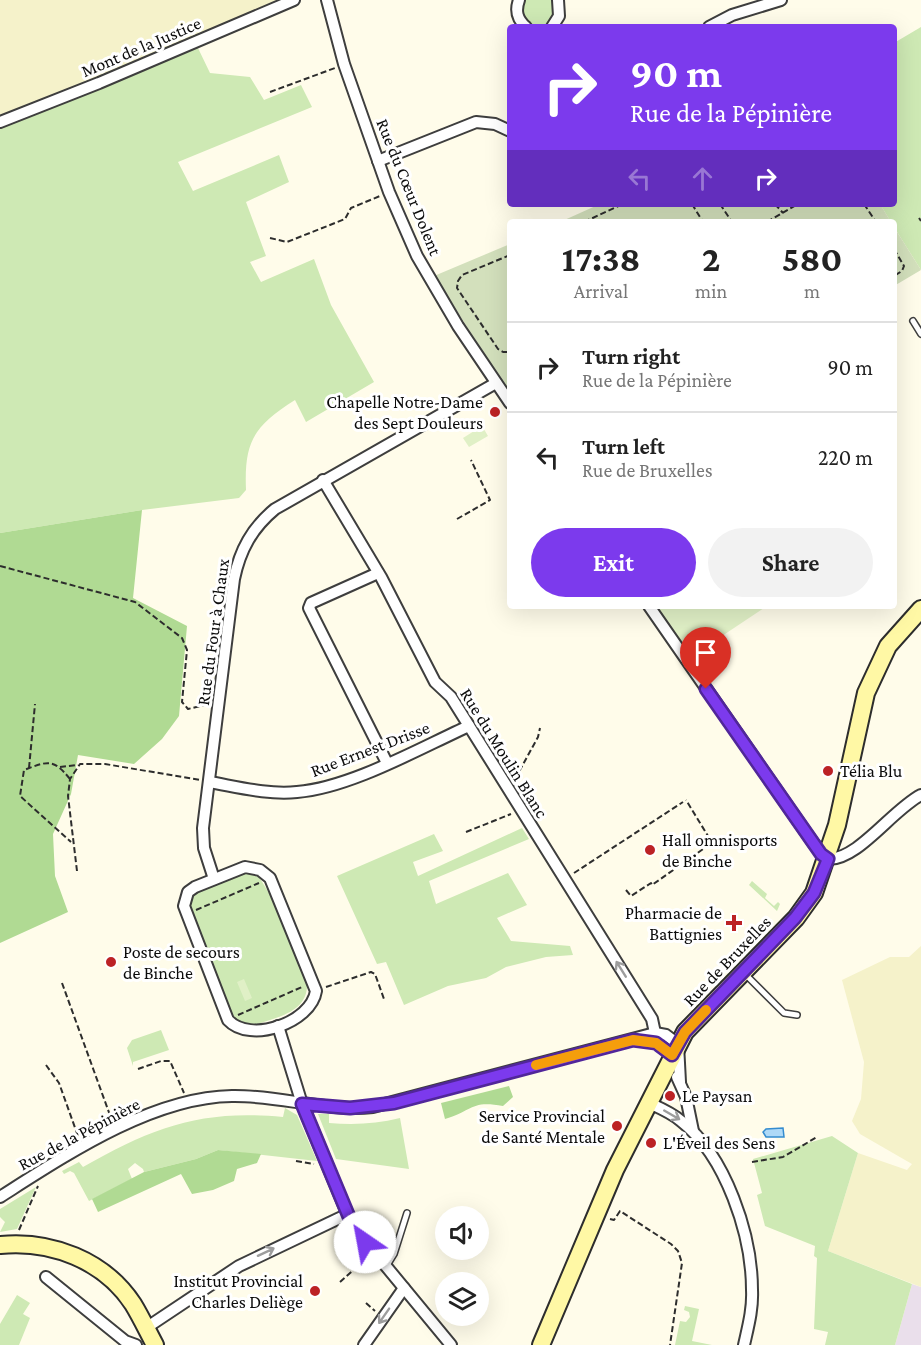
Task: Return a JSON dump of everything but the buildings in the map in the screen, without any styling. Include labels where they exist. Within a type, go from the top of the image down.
[{"type":"main road","name":"Rue de Bruxelles","points":[[541,1345],[601,1220],[649,1103],[673,1054],[695,1021],[795,918],[814,893],[828,859],[866,693],[888,646],[921,609]]},
{"type":"main road","points":[[8,1244],[45,1246],[66,1252],[104,1273],[128,1298],[155,1345]]},
{"type":"street","name":"Mont de la Justice","points":[[0,122],[99,83],[294,0]]},
{"type":"street","name":"Rue du Cœur Dolent","points":[[327,0],[344,64],[388,192],[422,267],[507,398]]},
{"type":"street","points":[[519,0],[516,11],[523,24]]},
{"type":"street","points":[[554,24],[559,16],[558,0]]},
{"type":"street","points":[[715,24],[732,15],[781,0]]},
{"type":"street","points":[[378,161],[476,122],[495,123],[507,129]]},
{"type":"street","name":"Rue du Four à Chaux","points":[[214,879],[204,848],[209,783],[234,579],[238,560],[246,543],[259,523],[275,509],[496,382]]},
{"type":"street","name":"Rue du Moulin Blanc","points":[[323,480],[378,573],[435,682],[451,697],[652,1019],[653,1038]]},
{"type":"street","points":[[378,573],[311,603],[309,608],[387,763]]},
{"type":"street","points":[[651,609],[814,844],[828,859],[848,855],[895,812],[921,795]]},
{"type":"street","name":"Rue Ernest Drisse","points":[[209,783],[272,792],[297,792],[333,784],[387,763],[469,726]]},
{"type":"street","points":[[245,867],[260,870],[270,878],[314,986],[314,999],[306,1010],[278,1026],[252,1032],[234,1027],[228,1020],[185,915],[184,900],[188,892],[245,867]]},
{"type":"street","points":[[278,1026],[302,1104],[352,1224],[451,1345]]},
{"type":"street","points":[[653,1038],[666,1035],[693,1131]]},
{"type":"street","name":"Rue de la Pépinière","points":[[0,1197],[127,1123],[188,1104],[233,1096],[350,1108],[394,1103],[633,1040],[653,1038]]},
{"type":"street","points":[[673,1054],[680,1082]]},
{"type":"street","points":[[649,1103],[680,1119],[693,1131],[734,1197],[743,1226],[753,1291],[744,1345]]},
{"type":"street","points":[[146,1328],[239,1266],[348,1214]]},
{"type":"street","points":[[46,1277],[125,1341],[136,1345]]},
{"type":"street","points":[[364,1345],[404,1288]]},
{"type":"lane","points":[[913,321],[921,334]]},
{"type":"lane","points":[[742,972],[784,1013],[797,1015]]},
{"type":"lane","points":[[386,1267],[394,1254],[407,1212]]},
{"type":"path","points":[[270,92],[344,64]]},
{"type":"path","points":[[270,238],[287,242],[345,219],[351,208],[388,192]]},
{"type":"path","points":[[590,219],[616,207]]},
{"type":"path","points":[[778,207],[783,213]]},
{"type":"path","points":[[772,219],[793,207]]},
{"type":"path","points":[[897,254],[904,266],[903,271],[897,274]]},
{"type":"path","points":[[507,256],[462,275],[457,288],[498,349],[507,352]]},
{"type":"path","points":[[457,519],[490,500],[471,460]]},
{"type":"path","points":[[0,566],[135,602],[182,638],[187,650],[182,702],[188,709],[220,700]]},
{"type":"path","points":[[29,768],[35,704]]},
{"type":"path","points":[[509,791],[538,737],[540,728]]},
{"type":"path","points":[[72,843],[20,796],[24,770],[45,762],[60,766],[80,764],[124,767],[209,783]]},
{"type":"path","points":[[77,871],[68,796],[70,779],[80,764]]},
{"type":"path","points":[[60,766],[70,779]]},
{"type":"path","points":[[564,880],[685,801],[708,836],[706,847],[652,885],[651,883],[631,896],[626,890]]},
{"type":"path","points":[[466,832],[521,811]]},
{"type":"path","points":[[185,915],[270,878]]},
{"type":"path","points":[[228,1020],[314,986],[371,972],[375,974],[384,999]]},
{"type":"path","points":[[62,983],[111,1117]]},
{"type":"path","points":[[138,1069],[161,1061],[170,1061],[188,1104]]},
{"type":"path","points":[[46,1065],[59,1083],[82,1148]]},
{"type":"path","points":[[752,1162],[783,1157],[817,1137]]},
{"type":"path","points":[[296,1161],[316,1164]]},
{"type":"path","points":[[8,1244],[45,1169]]},
{"type":"path","points":[[601,1220],[614,1221],[620,1211],[678,1251],[682,1263],[670,1345]]},
{"type":"path","points":[[339,1282],[374,1252]]},
{"type":"path","points":[[366,1303],[375,1311],[376,1308]]},
{"type":"shaded area","points":[[0,0],[283,0],[0,117]]},
{"type":"shaded area","points":[[921,946],[921,1287],[828,1251],[858,1153],[907,1170],[912,1164],[860,1134],[852,1121],[861,1099],[864,1062],[842,980],[890,957],[909,957]]},
{"type":"shaded area","points":[[912,1284],[921,1287],[921,1345],[895,1345]]},
{"type":"green space","points":[[524,0],[553,0],[557,11],[548,24],[528,24],[522,17]]},
{"type":"green space","points":[[921,27],[921,270],[897,232],[897,219],[889,219],[882,207],[897,207],[897,41]]},
{"type":"green space","points":[[197,46],[210,73],[250,77],[264,100],[301,85],[312,107],[178,162],[193,191],[279,155],[289,182],[246,202],[266,256],[250,262],[261,282],[314,259],[331,305],[374,382],[306,422],[295,400],[270,418],[254,436],[247,459],[246,490],[239,498],[142,510],[0,533],[0,125]]},
{"type":"green space","points":[[593,207],[882,207],[889,219],[567,219]]},
{"type":"green space","points":[[897,232],[921,270],[897,284]]},
{"type":"green space","points":[[507,245],[507,388],[434,276]]},
{"type":"green space","points":[[482,426],[488,436],[469,447],[463,438]]},
{"type":"green space","points":[[142,510],[133,598],[187,626],[179,716],[162,739],[134,764],[78,755],[71,794],[53,834],[55,876],[68,912],[0,943],[0,533]]},
{"type":"green space","points":[[658,609],[762,609],[710,644],[700,645],[688,653]]},
{"type":"green space","points":[[522,828],[529,839],[429,881],[436,904],[508,873],[527,905],[497,918],[511,941],[570,946],[573,955],[546,957],[506,967],[486,978],[448,986],[404,1005],[386,962],[377,964],[337,876],[434,834],[443,851],[413,862],[418,876]]},
{"type":"green space","points":[[250,873],[259,877],[269,893],[307,982],[303,1001],[297,1007],[252,1026],[237,1021],[233,1015],[189,910],[191,900],[196,893],[242,874]]},
{"type":"green space","points":[[752,881],[767,894],[765,898],[774,906],[778,902],[780,904],[777,911],[749,885]]},
{"type":"green space","points":[[244,979],[252,998],[245,1001],[237,982]]},
{"type":"green space","points":[[161,1030],[169,1050],[133,1062],[133,1066],[127,1048],[132,1040]]},
{"type":"green space","points":[[509,1086],[513,1097],[503,1106],[478,1105],[445,1119],[441,1103]]},
{"type":"green space","points":[[285,1108],[297,1115],[317,1161],[218,1150],[196,1159],[144,1172],[135,1163],[128,1169],[132,1179],[89,1201],[74,1173],[70,1171],[64,1174],[62,1171],[79,1162],[83,1167],[132,1141],[179,1124],[227,1116],[283,1117]]},
{"type":"green space","points":[[318,1114],[329,1114],[329,1123],[338,1124],[374,1123],[400,1118],[409,1169],[336,1159]]},
{"type":"green space","points":[[832,1136],[858,1153],[828,1251],[912,1284],[895,1345],[825,1345],[828,1332],[814,1329],[817,1258],[814,1256],[815,1246],[765,1226],[757,1195],[762,1193],[753,1159]]},
{"type":"green space","points":[[218,1150],[261,1154],[257,1163],[237,1169],[234,1181],[213,1190],[192,1194],[181,1174],[98,1212],[92,1199],[144,1172],[196,1159]]},
{"type":"green space","points":[[36,1187],[17,1229],[0,1232],[5,1222],[0,1217],[0,1209]]},
{"type":"green space","points":[[17,1295],[30,1303],[23,1314],[30,1318],[19,1345],[0,1345],[0,1324]]},
{"type":"green space","points":[[685,1306],[699,1309],[692,1341],[712,1345],[675,1345],[680,1321],[686,1322],[690,1317],[689,1312],[684,1310]]},
{"type":"water","points":[[783,1128],[784,1137],[766,1137],[763,1132],[766,1129]]},
{"type":"slow traffic","points":[[536,1065],[633,1040],[656,1043],[672,1055],[685,1032],[706,1010]]},
{"type":"place","name":"Chapelle Notre-Dame des Sept Douleurs","points":[[495,412]]},
{"type":"place","name":"Télia Blu","points":[[828,771]]},
{"type":"place","name":"Hall omnisports de Binche","points":[[650,850]]},
{"type":"place","name":"Pharmacie de Battignies","points":[[734,923]]},
{"type":"place","name":"Poste de secours de Binche","points":[[111,962]]},
{"type":"place","name":"Le Paysan","points":[[670,1096]]},
{"type":"place","name":"Service Provincial de Santé Mentale","points":[[617,1126]]},
{"type":"place","name":"L'Éveil des Sens","points":[[651,1143]]},
{"type":"place","name":"Institut Provincial Charles Deliège","points":[[315,1291]]},
{"type":"route","points":[[365,1242],[352,1224],[302,1104],[364,1108],[394,1103],[633,1040],[656,1043],[672,1055],[685,1032],[795,918],[814,893],[828,859],[821,854],[706,689]]}]
